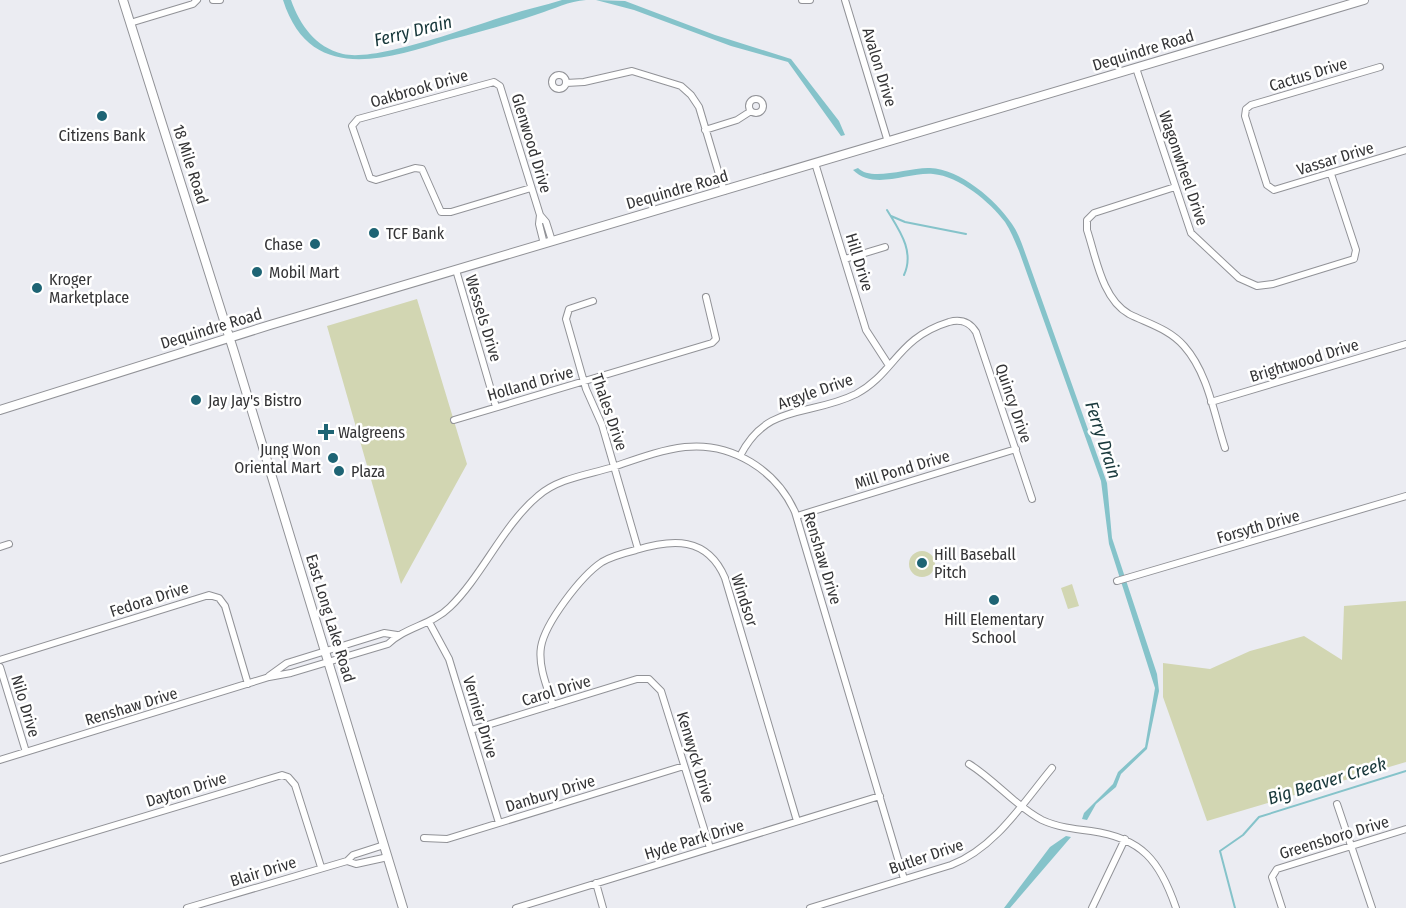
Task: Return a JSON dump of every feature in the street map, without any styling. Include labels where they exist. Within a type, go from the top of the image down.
[{"type":"main road","name":"18 Mile Road","points":[[123,0],[230,337]]},
{"type":"main road","name":"Dequindre Road","points":[[0,410],[230,337],[1364,0]]},
{"type":"main road","name":"East Long Lake Road","points":[[230,337],[404,908]]},
{"type":"street","points":[[130,23],[193,4],[197,0]]},
{"type":"street","points":[[213,0],[220,0]]},
{"type":"street","points":[[801,0],[810,0]]},
{"type":"street","name":"Avalon Drive","points":[[845,0],[888,142]]},
{"type":"street","name":"Cactus Drive","points":[[1271,189],[1267,185],[1245,116],[1246,109],[1380,67]]},
{"type":"street","name":"Wagonwheel Drive","points":[[1137,68],[1175,187],[1194,237],[1246,283],[1269,285],[1351,260],[1356,256],[1331,174]]},
{"type":"street","points":[[566,83],[579,83],[632,71],[669,81],[691,95],[699,107],[724,191]]},
{"type":"street","name":"Oakbrook Drive","points":[[494,82],[358,119],[352,129],[370,178],[376,180],[415,168],[422,169],[441,212],[451,212],[531,188]]},
{"type":"street","name":"Glenwood Drive","points":[[494,82],[500,86],[540,215],[546,222],[548,242]]},
{"type":"street","points":[[705,130],[737,120],[751,111]]},
{"type":"street","name":"Vassar Drive","points":[[1271,189],[1331,174],[1406,150]]},
{"type":"street","name":"Hill Drive","points":[[815,163],[866,330],[888,364]]},
{"type":"street","points":[[1175,187],[1094,213],[1088,218],[1086,226],[1112,298],[1123,310],[1158,326],[1179,341],[1198,368],[1225,448]]},
{"type":"street","points":[[845,259],[885,247]]},
{"type":"street","name":"Wessels Drive","points":[[456,270],[496,407]]},
{"type":"street","name":"Holland Drive","points":[[454,420],[709,344],[716,339],[706,297]]},
{"type":"street","name":"Thales Drive","points":[[593,301],[569,309],[565,315],[584,381],[602,425],[638,549]]},
{"type":"street","name":"Argyle Drive","points":[[740,456],[753,435],[767,423],[854,395],[868,386],[917,335],[952,321],[964,321]]},
{"type":"street","name":"Quincy Drive","points":[[964,321],[976,332],[1032,499]]},
{"type":"street","name":"Brightwood Drive","points":[[1211,402],[1406,344]]},
{"type":"street","name":"Renshaw Drive","points":[[0,760],[269,677],[388,644],[397,635],[429,622],[452,605],[537,496],[557,484],[614,466],[687,447],[712,448],[740,456],[762,469],[776,482],[797,516],[904,879]]},
{"type":"street","name":"Mill Pond Drive","points":[[797,516],[1016,449]]},
{"type":"street","name":"Forsyth Drive","points":[[1118,581],[1406,496]]},
{"type":"street","name":"Windsor","points":[[553,705],[540,656],[548,627],[592,570],[613,557],[662,542],[688,544],[705,552],[723,572],[797,821]]},
{"type":"street","points":[[0,547],[9,544]]},
{"type":"street","name":"Fedora Drive","points":[[0,660],[209,595],[219,598],[225,606],[248,684]]},
{"type":"street","name":"Vernier Drive","points":[[429,622],[448,659],[499,823]]},
{"type":"street","name":"Renshaw Drive","points":[[269,677],[287,663],[384,633],[397,635]]},
{"type":"street","name":"Nilo Drive","points":[[0,667],[26,752]]},
{"type":"street","name":"Carol Drive","points":[[471,730],[637,679],[649,679]]},
{"type":"street","name":"Kenwyck Drive","points":[[649,679],[661,691],[710,848]]},
{"type":"street","points":[[969,764],[986,774],[1021,804],[1051,823],[1125,839],[1146,854],[1159,869],[1176,908]]},
{"type":"street","name":"Danbury Drive","points":[[424,838],[447,839],[684,766]]},
{"type":"street","name":"Butler Drive","points":[[810,908],[972,855],[987,843],[1052,768]]},
{"type":"street","name":"Dayton Drive","points":[[0,860],[282,775],[288,777],[295,785],[321,867]]},
{"type":"street","name":"Hyde Park Drive","points":[[516,908],[880,796]]},
{"type":"street","points":[[1337,804],[1372,908]]},
{"type":"street","name":"Greensboro Drive","points":[[1282,908],[1273,874],[1279,868],[1406,829]]},
{"type":"street","points":[[1092,908],[1125,839]]},
{"type":"street","name":"Blair Drive","points":[[347,861],[353,855],[384,845]]},
{"type":"street","name":"Blair Drive","points":[[188,908],[321,867],[347,861],[356,864],[388,857]]},
{"type":"street","points":[[596,883],[603,908]]},
{"type":"green space","points":[[417,299],[467,464],[401,584],[327,326]]},
{"type":"green space","name":"Hill Baseball Pitch","points":[[922,551],[931,555],[935,564],[931,573],[922,577],[913,573],[909,564],[913,555]]},
{"type":"green space","points":[[1072,584],[1079,606],[1068,609],[1061,588]]},
{"type":"green space","points":[[1406,601],[1406,762],[1207,821],[1163,697],[1163,663],[1210,669],[1250,651],[1304,636],[1342,660],[1344,606]]},
{"type":"water","name":"Ferry Drain","points":[[283,0],[291,0],[304,26],[324,46],[343,54],[359,55],[425,42],[562,0],[586,0],[400,54],[352,59],[331,55],[311,45],[295,27]]},
{"type":"water","points":[[596,0],[625,1],[715,35],[791,59],[839,121],[845,135],[841,136],[788,62],[731,46],[634,10]]},
{"type":"water","name":"Ferry Drain","points":[[858,168],[872,174],[921,168],[941,170],[976,187],[1005,215],[1022,245],[1107,483],[1112,538],[1157,674],[1159,691],[1147,749],[1121,774],[1116,787],[1096,804],[1087,820],[1082,819],[1084,813],[1113,784],[1118,772],[1145,747],[1155,688],[1109,544],[1101,481],[1019,251],[1005,222],[973,191],[943,176],[923,174],[881,180],[861,176],[853,170]]},
{"type":"water","points":[[1066,836],[1071,837],[1010,908],[1004,908],[1050,847]]},
{"type":"waterway","points":[[887,210],[901,233],[907,249],[908,258],[904,275]]},
{"type":"waterway","points":[[891,216],[905,222],[966,234]]},
{"type":"waterway","name":"Big Beaver Creek","points":[[1235,908],[1220,851],[1243,835],[1259,817],[1406,771]]},
{"type":"place","name":"Citizens Bank","points":[[102,116]]},
{"type":"place","name":"TCF Bank","points":[[374,233]]},
{"type":"place","name":"Chase","points":[[315,244]]},
{"type":"place","name":"Mobil Mart","points":[[257,272]]},
{"type":"place","name":"Kroger Marketplace","points":[[37,288]]},
{"type":"place","name":"Jay Jay's Bistro","points":[[196,400]]},
{"type":"place","name":"Walgreens","points":[[326,432]]},
{"type":"place","name":"Jung Won Oriental Mart","points":[[333,458]]},
{"type":"place","name":"Plaza","points":[[339,471]]},
{"type":"place","name":"Hill Baseball Pitch","points":[[922,563]]},
{"type":"place","name":"Hill Elementary School","points":[[994,600]]}]
